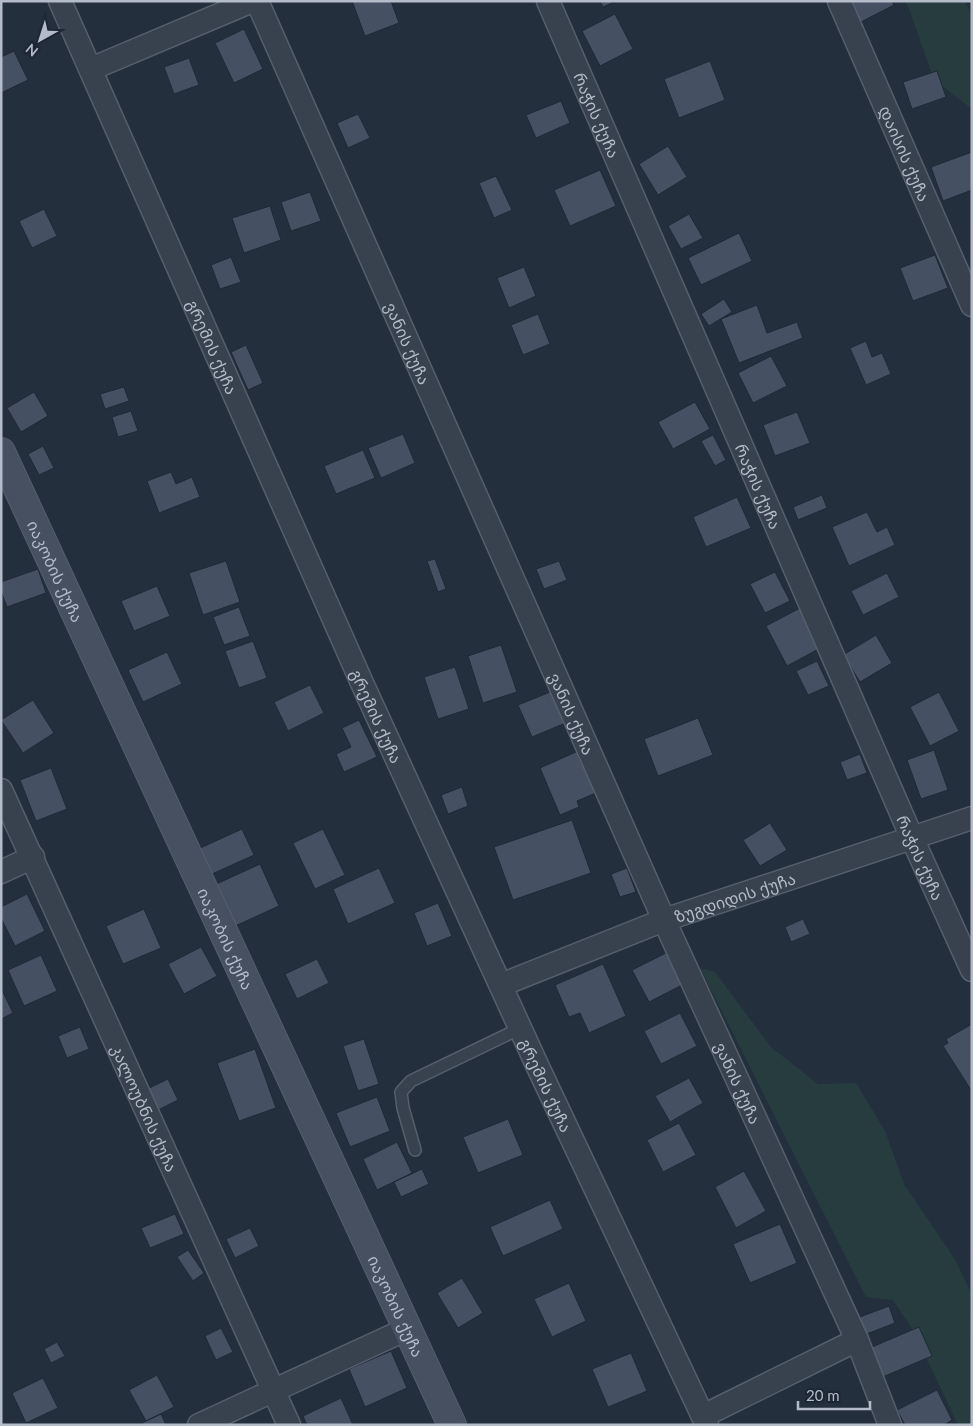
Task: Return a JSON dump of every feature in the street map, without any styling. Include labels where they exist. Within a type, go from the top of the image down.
[{"type":"street","name":"გრემის ქუჩა","points":[[60,1],[362,683],[705,1420]]},
{"type":"street","points":[[91,69],[252,1]]},
{"type":"street","name":"ვანის ქუჩა","points":[[257,1],[664,920],[857,1340],[890,1425]]},
{"type":"street","name":"რაჭის ქუჩა","points":[[548,1],[912,838],[972,970]]},
{"type":"street","name":"დაისის ქუჩა","points":[[839,1],[972,306]]},
{"type":"street","name":"იაკობის ქუჩა","points":[[1,452],[409,1328],[452,1425]]},
{"type":"street","name":"კალოუბნის ქუჩა","points":[[1,790],[289,1425]]},
{"type":"street","name":"ზუგდიდის ქუჩა","points":[[501,984],[664,920],[972,818]]},
{"type":"street","points":[[1,872],[33,857]]},
{"type":"street","points":[[199,1425],[273,1389],[409,1328]]},
{"type":"street","points":[[705,1420],[857,1340]]},
{"type":"lane","points":[[415,1150],[403,1108],[401,1092],[412,1081],[521,1028]]},
{"type":"green space","points":[[904,1],[964,1],[972,13],[972,109],[934,80],[908,6]]},
{"type":"green space","points":[[700,968],[715,972],[771,1047],[818,1084],[856,1083],[885,1131],[904,1184],[956,1261],[970,1291],[972,1425],[958,1425],[913,1330],[893,1300],[866,1297]]},
{"type":"building","points":[[352,1],[391,1],[399,23],[365,36]]},
{"type":"building","points":[[600,1],[616,1],[603,7]]},
{"type":"building","points":[[847,1],[892,1],[894,5],[859,23]]},
{"type":"building","points":[[615,14],[633,49],[600,66],[582,31]]},
{"type":"building","points":[[244,29],[263,69],[234,83],[215,43]]},
{"type":"building","points":[[14,51],[28,80],[1,93],[1,57]]},
{"type":"building","points":[[189,58],[199,85],[174,94],[164,67]]},
{"type":"building","points":[[710,61],[725,100],[679,118],[664,79]]},
{"type":"building","points":[[937,71],[946,97],[912,109],[903,82]]},
{"type":"building","points":[[561,101],[570,123],[536,138],[526,115]]},
{"type":"building","points":[[358,114],[370,138],[348,148],[337,123]]},
{"type":"building","points":[[668,146],[687,177],[658,195],[639,164]]},
{"type":"building","points":[[972,152],[972,190],[943,201],[931,167]]},
{"type":"building","points":[[600,170],[616,206],[570,226],[554,190]]},
{"type":"building","points":[[496,176],[512,210],[494,218],[479,183]]},
{"type":"building","points":[[310,192],[321,221],[291,231],[281,202]]},
{"type":"building","points":[[270,206],[281,240],[244,253],[232,218]]},
{"type":"building","points":[[44,209],[57,236],[32,248],[19,221]]},
{"type":"building","points":[[689,214],[703,238],[681,249],[668,226]]},
{"type":"building","points":[[739,233],[752,261],[701,285],[688,258]]},
{"type":"building","points":[[935,255],[948,288],[913,301],[900,268]]},
{"type":"building","points":[[231,257],[241,282],[220,289],[211,265]]},
{"type":"building","points":[[524,267],[536,296],[509,308],[497,278]]},
{"type":"building","points":[[724,299],[732,312],[709,326],[701,314]]},
{"type":"building","points":[[757,305],[767,333],[797,322],[803,338],[739,363],[721,319]]},
{"type":"building","points":[[538,314],[550,344],[523,355],[511,325]]},
{"type":"building","points":[[866,341],[872,357],[882,353],[891,374],[866,385],[850,348]]},
{"type":"building","points":[[246,345],[263,383],[248,390],[231,352]]},
{"type":"building","points":[[771,356],[787,386],[753,403],[738,373]]},
{"type":"building","points":[[124,387],[129,401],[105,409],[100,394]]},
{"type":"building","points":[[34,392],[48,416],[21,432],[7,408]]},
{"type":"building","points":[[695,402],[710,429],[673,449],[658,422]]},
{"type":"building","points":[[131,411],[138,431],[118,437],[112,417]]},
{"type":"building","points":[[797,412],[810,443],[775,456],[763,425]]},
{"type":"building","points":[[403,434],[415,463],[381,478],[368,448]]},
{"type":"building","points":[[713,435],[726,460],[715,466],[701,441]]},
{"type":"building","points":[[43,446],[54,468],[39,475],[28,454]]},
{"type":"building","points":[[363,450],[375,478],[336,494],[324,466]]},
{"type":"building","points":[[171,472],[176,484],[192,477],[200,497],[159,513],[147,481]]},
{"type":"building","points":[[822,495],[827,508],[798,520],[793,507]]},
{"type":"building","points":[[737,497],[751,528],[706,547],[693,517]]},
{"type":"building","points":[[867,512],[877,532],[887,527],[895,545],[849,566],[832,527]]},
{"type":"building","points":[[435,559],[446,589],[438,592],[427,561]]},
{"type":"building","points":[[226,561],[240,602],[203,615],[189,573]]},
{"type":"building","points":[[559,561],[567,580],[544,589],[536,569]]},
{"type":"building","points":[[38,569],[46,593],[7,607],[1,591],[1,582]]},
{"type":"building","points":[[775,572],[790,601],[765,613],[750,584]]},
{"type":"building","points":[[887,573],[899,597],[863,615],[851,591]]},
{"type":"building","points":[[157,586],[170,616],[134,631],[121,601]]},
{"type":"building","points":[[239,607],[250,636],[224,645],[213,617]]},
{"type":"building","points":[[802,607],[824,646],[787,666],[766,626]]},
{"type":"building","points":[[876,635],[892,663],[860,682],[843,655]]},
{"type":"building","points":[[253,641],[267,678],[239,688],[225,651]]},
{"type":"building","points":[[501,645],[517,692],[483,703],[468,656]]},
{"type":"building","points":[[167,652],[182,684],[143,702],[128,670]]},
{"type":"building","points":[[817,661],[829,686],[808,695],[796,671]]},
{"type":"building","points":[[455,667],[469,709],[438,719],[424,677]]},
{"type":"building","points":[[310,685],[324,713],[288,731],[274,702]]},
{"type":"building","points":[[555,690],[568,722],[532,737],[518,705]]},
{"type":"building","points":[[939,692],[959,731],[930,746],[910,707]]},
{"type":"building","points":[[33,700],[54,733],[23,753],[1,720]]},
{"type":"building","points":[[698,718],[713,755],[658,776],[644,739]]},
{"type":"building","points":[[359,720],[377,757],[344,772],[336,754],[351,747],[342,728]]},
{"type":"building","points":[[934,750],[948,790],[921,799],[907,760]]},
{"type":"building","points":[[578,751],[596,793],[577,801],[579,807],[560,815],[540,768]]},
{"type":"building","points":[[860,754],[867,773],[847,780],[840,762]]},
{"type":"building","points":[[51,768],[67,809],[36,821],[20,780]]},
{"type":"building","points":[[462,787],[468,806],[448,814],[441,795]]},
{"type":"building","points":[[572,820],[591,873],[513,900],[494,847]]},
{"type":"building","points":[[770,823],[787,850],[760,866],[743,840]]},
{"type":"building","points":[[242,829],[254,855],[210,875],[198,849]]},
{"type":"building","points":[[323,829],[345,875],[315,889],[293,843]]},
{"type":"building","points":[[260,864],[279,906],[231,928],[212,886]]},
{"type":"building","points":[[379,868],[395,903],[348,924],[333,889]]},
{"type":"building","points":[[627,868],[636,892],[620,897],[611,874]]},
{"type":"building","points":[[27,894],[45,931],[15,946],[1,918],[1,907]]},
{"type":"building","points":[[438,903],[452,936],[427,946],[414,913]]},
{"type":"building","points":[[144,909],[161,948],[123,964],[106,926]]},
{"type":"building","points":[[803,919],[810,934],[791,942],[785,927]]},
{"type":"building","points":[[201,947],[217,976],[184,994],[168,964]]},
{"type":"building","points":[[668,952],[684,984],[649,1002],[632,970]]},
{"type":"building","points":[[41,955],[57,991],[24,1006],[8,970]]},
{"type":"building","points":[[317,959],[329,983],[297,999],[285,974]]},
{"type":"building","points":[[603,964],[626,1016],[589,1033],[580,1013],[569,1017],[555,985]]},
{"type":"building","points":[[1,988],[13,1013],[1,1019]]},
{"type":"building","points":[[680,1013],[697,1046],[661,1064],[644,1031]]},
{"type":"building","points":[[972,1024],[971,1090],[943,1046],[948,1043],[946,1039]]},
{"type":"building","points":[[80,1027],[89,1049],[67,1058],[58,1036]]},
{"type":"building","points":[[364,1039],[379,1084],[358,1091],[343,1046]]},
{"type":"building","points":[[255,1049],[276,1108],[239,1121],[217,1063]]},
{"type":"building","points":[[689,1078],[703,1103],[670,1122],[655,1096]]},
{"type":"building","points":[[168,1079],[178,1100],[154,1112],[143,1091]]},
{"type":"building","points":[[377,1097],[390,1131],[350,1147],[336,1113]]},
{"type":"building","points":[[508,1119],[523,1155],[478,1173],[463,1137]]},
{"type":"building","points":[[679,1123],[696,1155],[663,1172],[647,1140]]},
{"type":"building","points":[[397,1142],[412,1173],[377,1190],[363,1159]]},
{"type":"building","points":[[422,1169],[429,1184],[401,1197],[394,1182]]},
{"type":"building","points":[[744,1171],[766,1211],[736,1228],[715,1187]]},
{"type":"building","points":[[550,1200],[563,1229],[503,1256],[490,1227]]},
{"type":"building","points":[[175,1214],[184,1234],[150,1248],[141,1228]]},
{"type":"building","points":[[780,1224],[797,1263],[750,1283],[733,1244]]},
{"type":"building","points":[[250,1228],[259,1246],[235,1258],[226,1239]]},
{"type":"building","points":[[188,1250],[204,1273],[193,1281],[177,1257]]},
{"type":"building","points":[[462,1278],[483,1313],[458,1328],[437,1293]]},
{"type":"building","points":[[569,1283],[586,1321],[552,1337],[534,1299]]},
{"type":"building","points":[[889,1306],[895,1323],[864,1335],[857,1318]]},
{"type":"building","points":[[919,1327],[932,1356],[878,1379],[865,1350]]},
{"type":"building","points":[[221,1328],[233,1352],[216,1360],[205,1336]]},
{"type":"building","points":[[57,1342],[65,1356],[51,1363],[44,1349]]},
{"type":"building","points":[[391,1351],[407,1388],[365,1407],[349,1369]]},
{"type":"building","points":[[631,1353],[647,1391],[608,1407],[592,1369]]},
{"type":"building","points":[[157,1375],[174,1407],[146,1421],[129,1390]]},
{"type":"building","points":[[43,1378],[58,1408],[26,1423],[12,1393]]},
{"type":"building","points":[[937,1390],[952,1420],[944,1425],[905,1425],[897,1410]]},
{"type":"building","points":[[341,1398],[353,1425],[307,1425],[303,1416]]},
{"type":"building","points":[[161,1414],[166,1425],[140,1425],[146,1421]]}]
